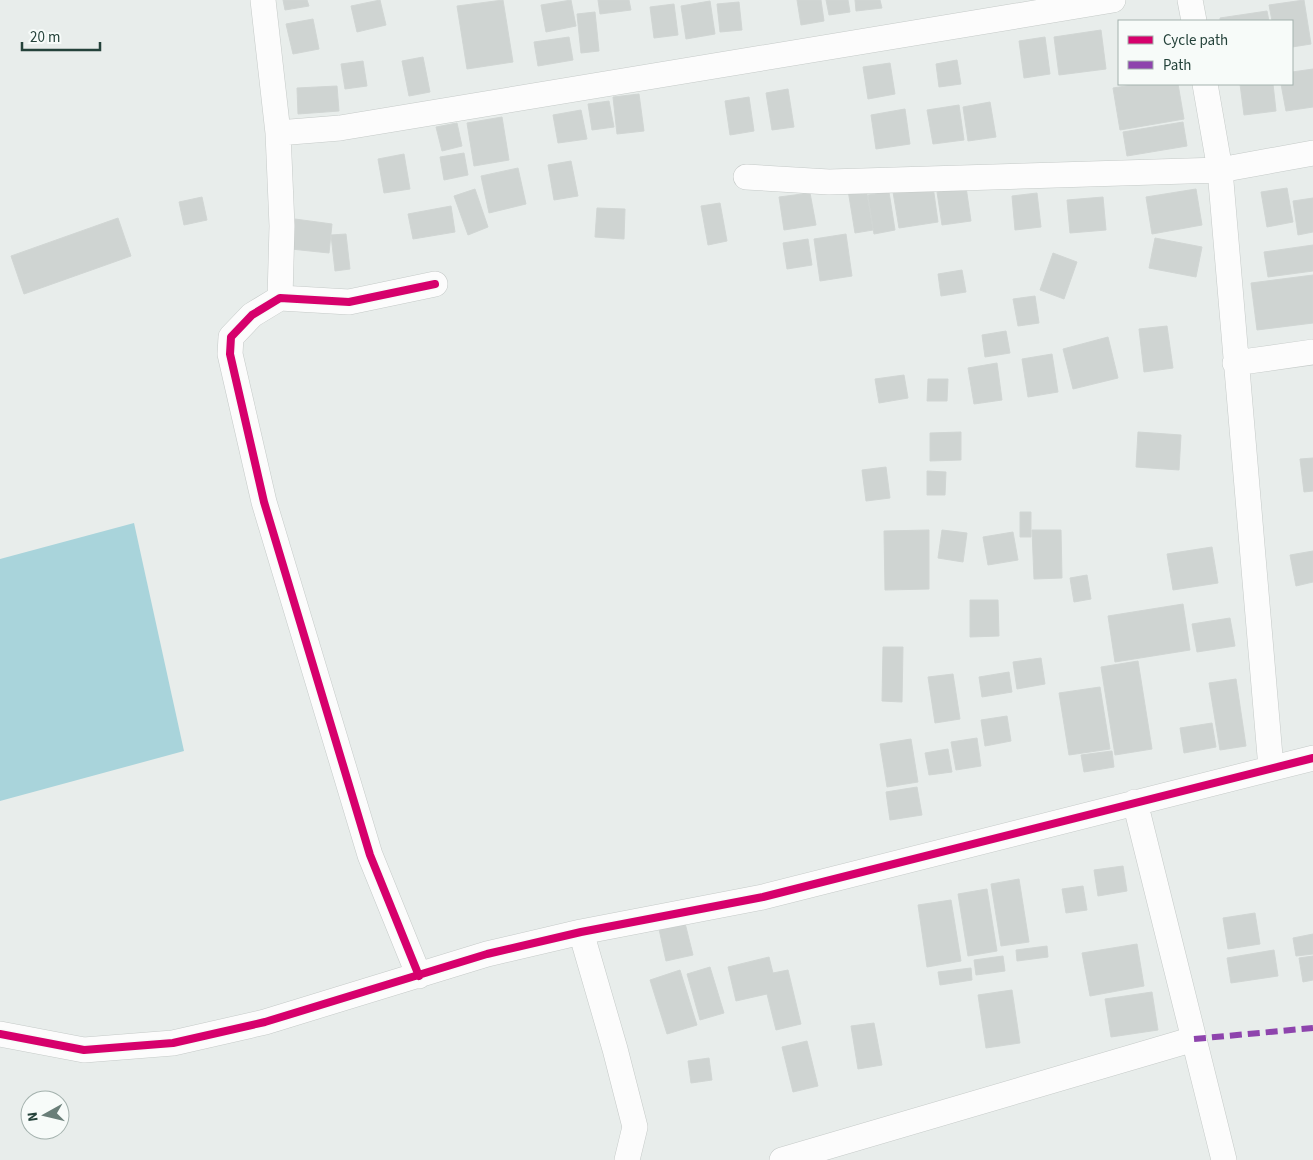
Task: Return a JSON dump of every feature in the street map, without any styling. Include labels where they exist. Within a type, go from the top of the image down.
[{"type":"street","points":[[263,0],[278,133],[282,226],[280,298]]},
{"type":"street","points":[[278,133],[340,128],[1113,0]]},
{"type":"street","points":[[1190,0],[1194,20]]},
{"type":"street","points":[[1205,85],[1220,170],[1271,768]]},
{"type":"street","points":[[746,177],[829,182],[1220,170],[1313,153]]},
{"type":"street","points":[[419,976],[370,855],[264,502],[230,354],[232,337],[252,315],[280,298],[349,302],[435,284]]},
{"type":"street","points":[[1235,363],[1313,352]]},
{"type":"street","points":[[0,1034],[84,1050],[173,1042],[264,1022],[488,954],[581,932],[763,897],[1313,758]]},
{"type":"street","points":[[1135,802],[1224,1160]]},
{"type":"street","points":[[581,932],[615,1049],[635,1127],[627,1160]]},
{"type":"street","points":[[782,1160],[1194,1039]]},
{"type":"water","points":[[134,523],[184,751],[0,801],[0,559]]},
{"type":"building","points":[[283,0],[307,0],[309,6],[285,10]]},
{"type":"building","points":[[380,0],[386,25],[357,32],[351,6]]},
{"type":"building","points":[[503,0],[513,62],[467,69],[457,6]]},
{"type":"building","points":[[571,0],[576,26],[546,32],[541,5]]},
{"type":"building","points":[[598,0],[629,0],[631,10],[600,14]]},
{"type":"building","points":[[797,0],[821,0],[824,21],[801,25]]},
{"type":"building","points":[[826,0],[848,0],[850,12],[829,15]]},
{"type":"building","points":[[855,0],[880,0],[882,8],[856,11]]},
{"type":"building","points":[[1304,0],[1311,44],[1293,47],[1293,20],[1272,20],[1269,5]]},
{"type":"building","points":[[710,1],[715,34],[686,39],[681,6]]},
{"type":"building","points":[[739,2],[742,30],[720,32],[717,4]]},
{"type":"building","points":[[674,4],[678,35],[654,38],[650,7]]},
{"type":"building","points":[[1267,11],[1269,20],[1220,20],[1220,18]]},
{"type":"building","points":[[595,12],[599,51],[581,53],[577,14]]},
{"type":"building","points":[[313,19],[319,49],[293,54],[286,24]]},
{"type":"building","points":[[1101,30],[1106,69],[1059,75],[1054,37]]},
{"type":"building","points":[[569,37],[573,60],[538,66],[534,42]]},
{"type":"building","points":[[1045,37],[1050,74],[1024,78],[1019,41]]},
{"type":"building","points":[[423,57],[430,92],[409,96],[402,61]]},
{"type":"building","points":[[957,60],[961,84],[939,87],[936,64]]},
{"type":"building","points":[[363,61],[367,86],[345,89],[341,64]]},
{"type":"building","points":[[890,63],[895,94],[868,99],[863,67]]},
{"type":"building","points":[[1313,69],[1313,107],[1286,111],[1281,85],[1293,85],[1293,72]]},
{"type":"building","points":[[1132,85],[1178,85],[1184,119],[1120,130],[1113,88]]},
{"type":"building","points":[[1240,85],[1273,85],[1276,111],[1244,115]]},
{"type":"building","points":[[337,86],[339,111],[298,114],[297,88]]},
{"type":"building","points":[[788,89],[794,127],[772,130],[766,93]]},
{"type":"building","points":[[639,94],[644,131],[617,134],[613,97]]},
{"type":"building","points":[[749,97],[754,131],[730,135],[725,101]]},
{"type":"building","points":[[609,101],[614,127],[592,130],[588,104]]},
{"type":"building","points":[[990,102],[996,137],[968,141],[963,107]]},
{"type":"building","points":[[959,105],[964,140],[933,144],[927,110]]},
{"type":"building","points":[[905,109],[910,144],[876,149],[871,115]]},
{"type":"building","points":[[581,110],[587,139],[558,143],[553,115]]},
{"type":"building","points":[[502,117],[509,160],[474,166],[467,123]]},
{"type":"building","points":[[1183,122],[1187,146],[1127,156],[1123,132]]},
{"type":"building","points":[[457,123],[462,146],[442,151],[436,127]]},
{"type":"building","points":[[464,153],[468,175],[444,180],[440,157]]},
{"type":"building","points":[[404,154],[410,189],[384,193],[378,159]]},
{"type":"building","points":[[571,161],[578,196],[554,200],[548,165]]},
{"type":"building","points":[[518,168],[526,204],[489,213],[481,176]]},
{"type":"building","points":[[932,179],[938,222],[899,228],[892,186]]},
{"type":"building","points":[[966,187],[971,221],[942,225],[937,192]]},
{"type":"building","points":[[866,188],[873,230],[855,233],[848,190]]},
{"type":"building","points":[[1287,188],[1293,222],[1267,227],[1261,192]]},
{"type":"building","points":[[475,189],[488,227],[468,235],[454,196]]},
{"type":"building","points":[[1196,189],[1202,225],[1152,234],[1146,197]]},
{"type":"building","points":[[889,192],[895,230],[874,234],[868,195]]},
{"type":"building","points":[[810,193],[816,225],[784,230],[779,197]]},
{"type":"building","points":[[1037,193],[1041,227],[1015,230],[1012,196]]},
{"type":"building","points":[[202,197],[207,220],[184,225],[179,202]]},
{"type":"building","points":[[1103,197],[1106,230],[1070,233],[1067,200]]},
{"type":"building","points":[[1313,198],[1313,232],[1298,235],[1293,201]]},
{"type":"building","points":[[720,203],[727,241],[708,245],[701,206]]},
{"type":"building","points":[[451,206],[455,232],[413,239],[408,214]]},
{"type":"building","points":[[597,208],[625,209],[624,239],[595,237]]},
{"type":"building","points":[[118,218],[131,256],[24,294],[11,256]]},
{"type":"building","points":[[295,219],[332,224],[329,253],[291,249]]},
{"type":"building","points":[[346,234],[350,269],[335,271],[331,235]]},
{"type":"building","points":[[846,234],[852,276],[820,281],[814,239]]},
{"type":"building","points":[[1155,238],[1202,247],[1196,277],[1149,268]]},
{"type":"building","points":[[808,239],[812,265],[787,269],[783,243]]},
{"type":"building","points":[[1313,245],[1313,271],[1268,277],[1264,252]]},
{"type":"building","points":[[1053,253],[1077,262],[1064,299],[1040,290]]},
{"type":"building","points":[[962,270],[966,292],[941,296],[938,274]]},
{"type":"building","points":[[1313,275],[1313,323],[1257,330],[1251,283]]},
{"type":"building","points":[[1035,296],[1039,323],[1018,326],[1013,299]]},
{"type":"building","points":[[1167,326],[1173,368],[1144,372],[1139,329]]},
{"type":"building","points":[[1006,331],[1010,353],[985,357],[982,335]]},
{"type":"building","points":[[1108,337],[1118,378],[1073,389],[1063,349]]},
{"type":"building","points":[[1052,354],[1058,392],[1028,397],[1022,359]]},
{"type":"building","points":[[997,363],[1002,400],[974,404],[968,368]]},
{"type":"building","points":[[904,375],[908,398],[879,403],[875,379]]},
{"type":"building","points":[[928,379],[948,379],[947,401],[927,401]]},
{"type":"building","points":[[961,432],[961,460],[930,461],[930,433]]},
{"type":"building","points":[[1138,432],[1181,435],[1179,470],[1136,467]]},
{"type":"building","points":[[1313,458],[1313,491],[1304,492],[1300,459]]},
{"type":"building","points":[[886,467],[890,498],[866,501],[862,470]]},
{"type":"building","points":[[927,471],[946,472],[945,495],[927,495]]},
{"type":"building","points":[[1020,512],[1031,512],[1031,537],[1020,537]]},
{"type":"building","points":[[929,530],[929,589],[885,590],[884,531]]},
{"type":"building","points":[[942,530],[967,533],[963,562],[938,558]]},
{"type":"building","points":[[1032,530],[1061,530],[1062,578],[1034,579]]},
{"type":"building","points":[[1013,532],[1018,560],[988,565],[983,537]]},
{"type":"building","points":[[1212,547],[1218,583],[1173,590],[1167,554]]},
{"type":"building","points":[[1313,551],[1313,582],[1296,586],[1290,555]]},
{"type":"building","points":[[1087,575],[1091,599],[1074,602],[1070,578]]},
{"type":"building","points":[[970,600],[998,600],[999,636],[970,637]]},
{"type":"building","points":[[1183,604],[1190,650],[1115,662],[1108,616]]},
{"type":"building","points":[[1230,618],[1235,646],[1197,652],[1192,624]]},
{"type":"building","points":[[883,647],[903,647],[902,702],[882,701]]},
{"type":"building","points":[[1041,658],[1045,684],[1017,689],[1013,662]]},
{"type":"building","points":[[1138,661],[1152,749],[1115,755],[1101,667]]},
{"type":"building","points":[[1009,672],[1012,692],[982,697],[979,677]]},
{"type":"building","points":[[953,674],[960,719],[935,723],[928,677]]},
{"type":"building","points":[[1236,679],[1246,746],[1220,750],[1209,683]]},
{"type":"building","points":[[1100,687],[1110,749],[1069,755],[1059,693]]},
{"type":"building","points":[[1007,716],[1011,741],[985,746],[981,720]]},
{"type":"building","points":[[1212,723],[1216,747],[1184,753],[1180,728]]},
{"type":"building","points":[[977,738],[981,766],[956,770],[951,742]]},
{"type":"building","points":[[911,739],[918,782],[887,787],[880,744]]},
{"type":"building","points":[[948,749],[952,772],[929,775],[925,753]]},
{"type":"building","points":[[1112,751],[1114,767],[1084,772],[1081,755]]},
{"type":"building","points":[[917,787],[922,815],[890,820],[886,792]]},
{"type":"building","points":[[1123,866],[1127,891],[1098,896],[1094,870]]},
{"type":"building","points":[[1019,879],[1029,942],[1001,946],[991,884]]},
{"type":"building","points":[[1083,886],[1087,910],[1066,913],[1062,889]]},
{"type":"building","points":[[987,889],[997,951],[968,956],[958,894]]},
{"type":"building","points":[[951,900],[961,961],[927,967],[918,905]]},
{"type":"building","points":[[1255,913],[1260,944],[1228,949],[1223,918]]},
{"type":"building","points":[[685,923],[693,955],[666,961],[659,929]]},
{"type":"building","points":[[1313,934],[1313,954],[1296,956],[1293,938]]},
{"type":"building","points":[[1137,944],[1144,986],[1090,996],[1082,953]]},
{"type":"building","points":[[1047,946],[1048,957],[1017,961],[1016,950]]},
{"type":"building","points":[[1274,950],[1278,976],[1231,983],[1227,958]]},
{"type":"building","points":[[1003,956],[1005,971],[976,975],[974,960]]},
{"type":"building","points":[[1313,956],[1313,980],[1303,982],[1299,958]]},
{"type":"building","points":[[769,957],[773,973],[788,970],[801,1024],[776,1030],[767,994],[736,1001],[728,967]]},
{"type":"building","points":[[710,967],[724,1013],[700,1020],[687,974]]},
{"type":"building","points":[[971,968],[972,980],[940,985],[938,972]]},
{"type":"building","points":[[680,970],[697,1025],[667,1034],[650,980]]},
{"type":"building","points":[[1012,990],[1020,1043],[986,1048],[978,995]]},
{"type":"building","points":[[1152,992],[1158,1030],[1111,1037],[1105,999]]},
{"type":"building","points":[[874,1023],[882,1065],[858,1069],[851,1026]]},
{"type":"building","points":[[807,1041],[818,1086],[793,1092],[782,1047]]},
{"type":"building","points":[[709,1058],[712,1080],[691,1083],[688,1061]]},
{"type":"marked path","points":[[1194,1039],[1313,1028]]},
{"type":"cycle path","points":[[419,976],[370,855],[264,502],[230,354],[231,337],[252,315],[280,298],[349,302],[435,284]]},
{"type":"cycle path","points":[[0,1034],[84,1050],[173,1043],[265,1022],[487,954],[581,932],[763,897],[1313,758]]}]
